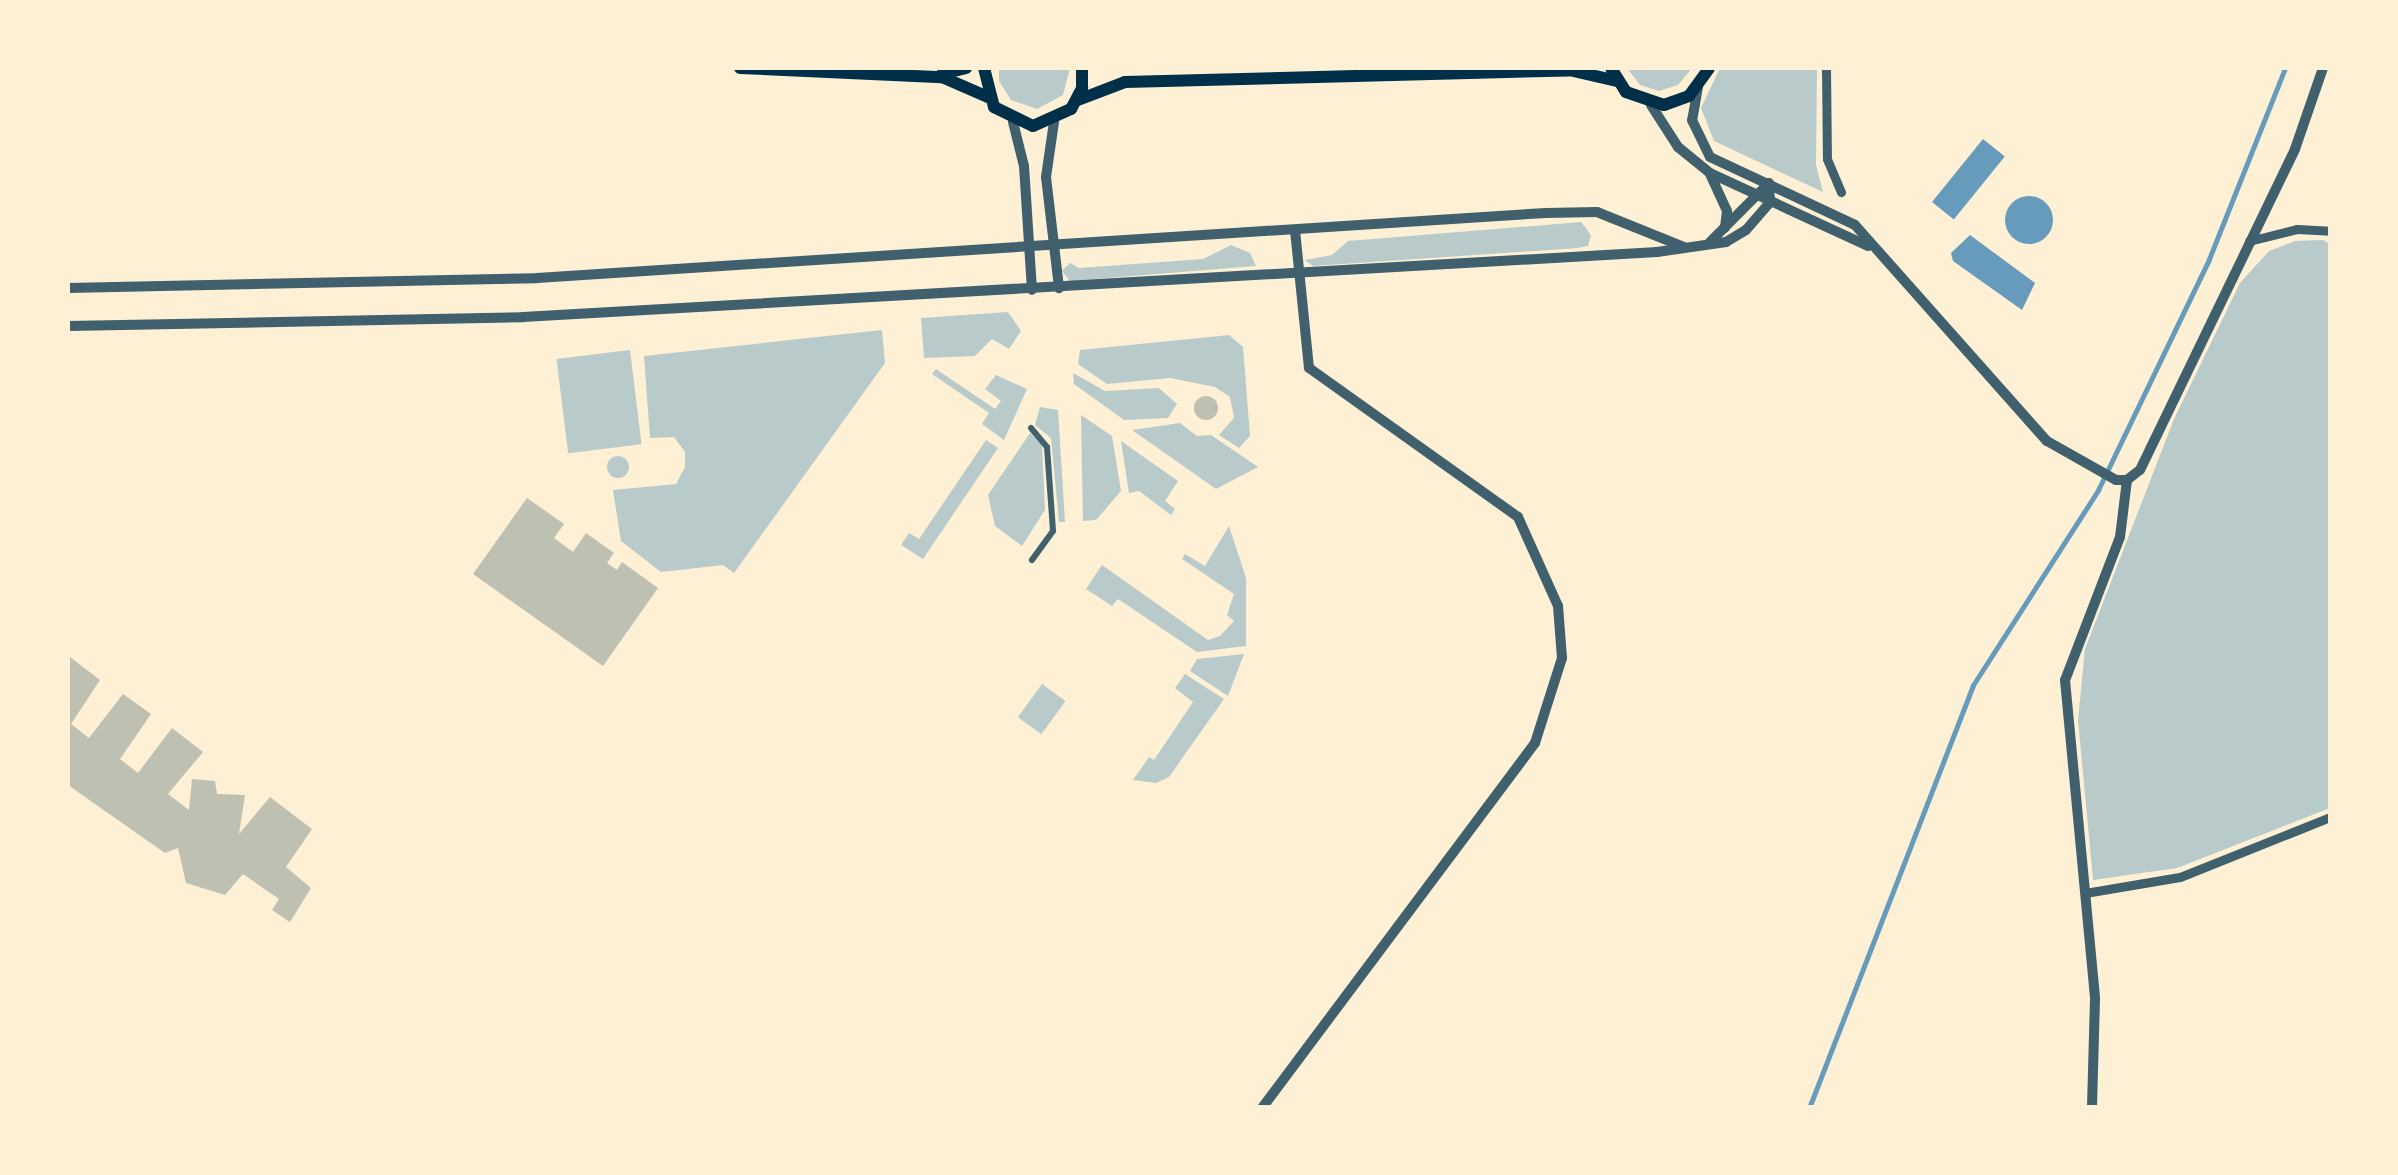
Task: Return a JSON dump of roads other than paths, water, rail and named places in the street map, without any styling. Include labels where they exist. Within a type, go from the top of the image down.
[{"type":"main road","points":[[740,68],[954,80],[988,97],[1012,122],[1054,122],[1078,100],[1125,82],[1568,70],[1614,74],[1651,104],[1677,102],[1698,87],[1708,68]]},
{"type":"main road","points":[[929,76],[966,68]]},
{"type":"main road","points":[[984,68],[988,97]]},
{"type":"main road","points":[[1078,100],[1082,68]]},
{"type":"street","points":[[1826,68],[1827,159],[1841,192]]},
{"type":"street","points":[[2121,480],[2140,470],[2303,132],[2322,68]]},
{"type":"street","points":[[1698,87],[1696,140],[1710,157],[1834,210],[1882,255],[2029,422],[2074,459],[2121,480]]},
{"type":"street","points":[[1651,104],[1678,147],[1710,173],[1846,232],[1882,255]]},
{"type":"street","points":[[1012,122],[1024,166],[1032,290]]},
{"type":"street","points":[[1054,122],[1046,177],[1059,288]]},
{"type":"street","points":[[1710,173],[1728,210],[1725,229]]},
{"type":"street","points":[[1705,244],[1725,229],[1752,194],[1769,184]]},
{"type":"street","points":[[68,326],[460,320],[1032,290],[1685,247],[1746,230],[1770,202],[1769,184]]},
{"type":"street","points":[[68,288],[473,281],[1029,250],[1597,212],[1685,247]]},
{"type":"street","points":[[2249,242],[2297,230],[2330,232]]},
{"type":"street","points":[[1262,1108],[1535,742],[1562,658],[1558,606],[1527,528],[1310,368],[1295,232]]},
{"type":"street","points":[[1030,428],[1046,442],[1053,531],[1032,560]]},
{"type":"street","points":[[2092,1108],[2096,1022],[2066,680],[2120,537],[2121,480]]},
{"type":"street","points":[[2085,892],[2180,877],[2330,818]]},
{"type":"water","points":[[1983,139],[2005,157],[1954,220],[1932,202]]},
{"type":"water","points":[[2029,196],[2046,203],[2053,220],[2046,237],[2029,244],[2012,237],[2005,220],[2012,203]]},
{"type":"water","points":[[1970,235],[2035,283],[2022,310],[1953,261],[1951,253]]},
{"type":"waterway","points":[[1809,1108],[1973,685],[2098,490],[2209,259],[2285,68]]}]
